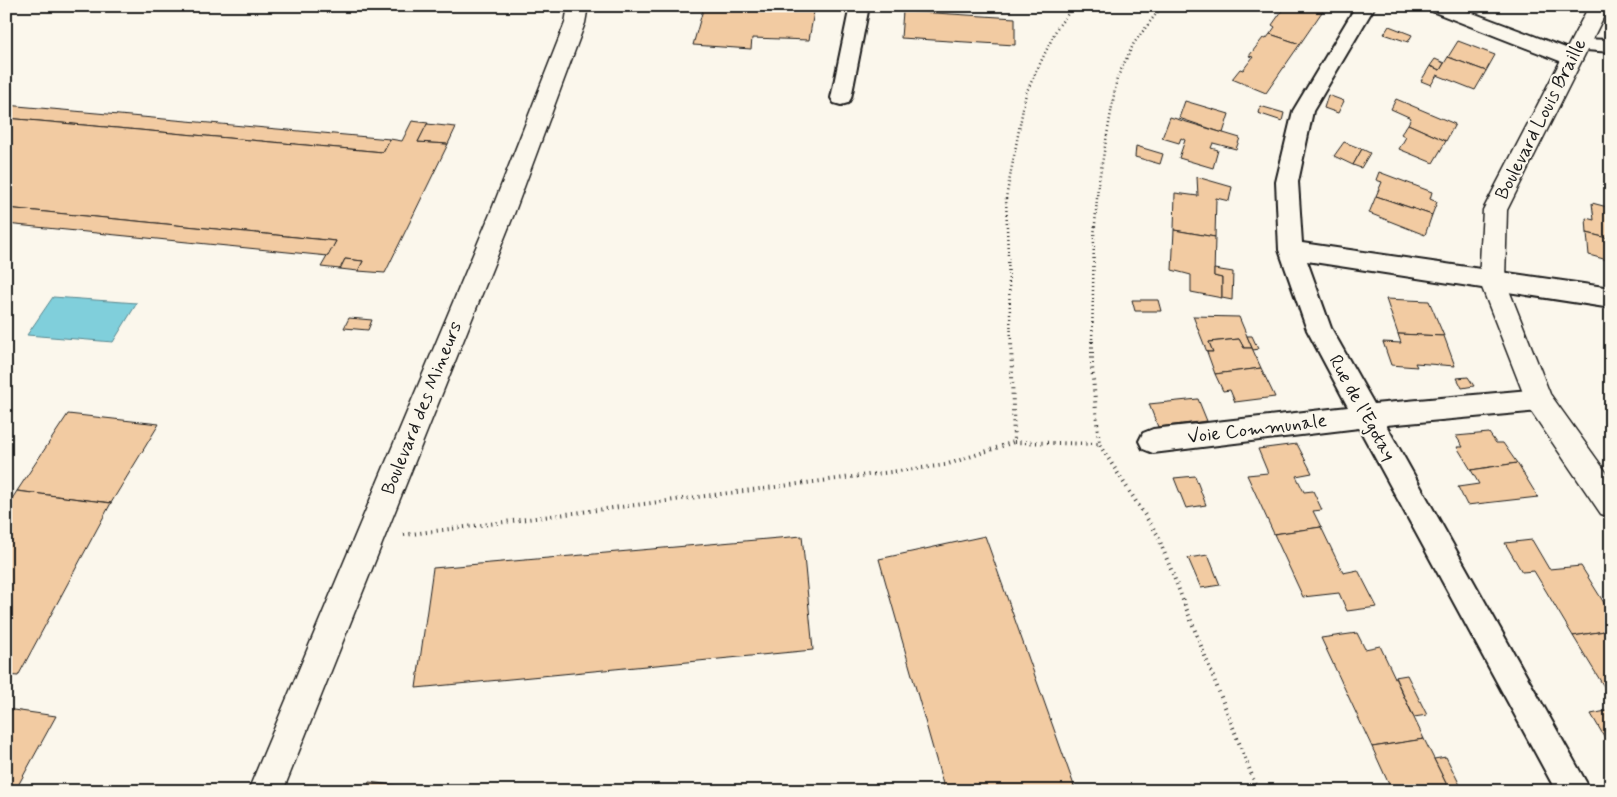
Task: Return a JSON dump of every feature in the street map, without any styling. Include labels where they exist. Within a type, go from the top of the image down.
[{"type":"street","points":[[842,98],[860,6]]},
{"type":"street","name":"Rue de l'Egotay","points":[[1366,6],[1303,111],[1286,182],[1291,250],[1319,330],[1574,791]]},
{"type":"street","points":[[1436,6],[1576,51],[1611,46]]},
{"type":"street","name":"Boulevard Louis Braille","points":[[1598,6],[1495,210],[1492,280],[1539,400],[1611,504]]},
{"type":"street","name":"Boulevard des Mineurs","points":[[265,791],[502,214],[580,12]]},
{"type":"street","points":[[1291,250],[1611,298]]},
{"type":"street","name":"Voie Communale","points":[[1153,441],[1366,416],[1539,400]]},
{"type":"path","points":[[1014,442],[1006,198],[1026,92],[1057,28],[1074,6]]},
{"type":"path","points":[[1162,6],[1134,43],[1117,78],[1098,186],[1094,237],[1092,367],[1099,444],[1157,534],[1258,791]]},
{"type":"path","points":[[368,539],[445,532],[945,466],[1014,442],[1072,445],[1099,444]]},
{"type":"water","points":[[53,297],[137,303],[113,342],[27,335]]},
{"type":"building","points":[[363,6],[421,6],[418,11]]},
{"type":"building","points":[[704,6],[815,6],[809,40],[752,38],[751,49],[693,45]]},
{"type":"building","points":[[1291,6],[1326,6],[1300,44],[1270,34],[1275,27],[1272,25],[1284,8],[1288,10]]},
{"type":"building","points":[[903,11],[1015,18],[1015,45],[901,38]]},
{"type":"building","points":[[1389,26],[1412,35],[1408,42],[1384,34]]},
{"type":"building","points":[[1270,34],[1300,44],[1266,93],[1232,79],[1240,69],[1243,70],[1253,57],[1249,56],[1263,38],[1266,39]]},
{"type":"building","points":[[1458,41],[1495,55],[1486,71],[1448,57]]},
{"type":"building","points":[[1448,57],[1486,71],[1475,90],[1437,75],[1431,85],[1421,81],[1430,66],[1440,70]]},
{"type":"building","points":[[1435,59],[1444,63],[1440,70],[1430,66]]},
{"type":"building","points":[[1328,95],[1344,101],[1338,113],[1324,108]]},
{"type":"building","points":[[1396,99],[1455,124],[1446,141],[1408,124],[1411,118],[1391,109]]},
{"type":"building","points":[[1185,101],[1229,114],[1223,133],[1179,118]]},
{"type":"building","points":[[6,105],[390,139],[383,152],[6,118]]},
{"type":"building","points":[[1260,106],[1284,113],[1282,121],[1258,113]]},
{"type":"building","points":[[1170,117],[1240,138],[1236,149],[1213,143],[1211,148],[1218,150],[1213,168],[1179,158],[1185,140],[1181,138],[1179,143],[1162,138]]},
{"type":"building","points":[[6,118],[383,152],[390,139],[402,141],[412,121],[428,123],[418,142],[448,144],[385,273],[358,271],[363,261],[345,259],[340,269],[321,267],[336,241],[6,208]]},
{"type":"building","points":[[427,124],[456,127],[448,144],[418,142]]},
{"type":"building","points":[[1408,124],[1446,141],[1433,163],[1399,149],[1406,137],[1401,134]]},
{"type":"building","points":[[1344,142],[1362,149],[1353,165],[1334,156]]},
{"type":"building","points":[[1136,146],[1163,154],[1160,164],[1135,157]]},
{"type":"building","points":[[1362,149],[1370,153],[1361,168],[1353,165]]},
{"type":"building","points":[[1379,172],[1432,192],[1430,199],[1437,202],[1432,215],[1376,196],[1382,182],[1376,180]]},
{"type":"building","points":[[1197,177],[1232,187],[1229,201],[1216,198],[1215,237],[1174,230],[1175,193],[1198,196]]},
{"type":"building","points":[[1376,196],[1432,215],[1425,235],[1369,213]]},
{"type":"building","points":[[1592,203],[1611,208],[1611,239],[1587,233],[1586,218],[1594,220]]},
{"type":"building","points":[[6,208],[336,241],[328,256],[6,224]]},
{"type":"building","points":[[1174,230],[1215,237],[1214,276],[1222,278],[1222,298],[1191,292],[1191,275],[1172,270]]},
{"type":"building","points":[[1587,233],[1611,239],[1611,261],[1589,255]]},
{"type":"building","points":[[345,259],[363,261],[358,271],[340,269]]},
{"type":"building","points":[[1214,269],[1233,272],[1232,300],[1222,298],[1222,278],[1214,276]]},
{"type":"building","points":[[1386,299],[1429,301],[1444,336],[1398,334]]},
{"type":"building","points":[[1132,300],[1158,300],[1161,311],[1135,311]]},
{"type":"building","points":[[1193,316],[1239,317],[1252,348],[1244,348],[1239,339],[1209,342],[1213,352],[1207,352]]},
{"type":"building","points":[[349,318],[372,320],[368,330],[344,328]]},
{"type":"building","points":[[1398,334],[1444,336],[1455,366],[1415,363],[1417,367],[1391,365],[1383,342],[1401,343]]},
{"type":"building","points":[[1247,336],[1252,336],[1258,349],[1253,350]]},
{"type":"building","points":[[1239,339],[1244,348],[1252,348],[1261,368],[1215,374],[1207,352],[1213,352],[1209,342]]},
{"type":"building","points":[[1261,368],[1275,397],[1235,402],[1230,390],[1223,391],[1215,374]]},
{"type":"building","points":[[1468,377],[1474,386],[1462,388],[1457,378]]},
{"type":"building","points":[[1198,399],[1207,421],[1158,427],[1149,404]]},
{"type":"building","points":[[68,414],[159,424],[111,503],[17,491]]},
{"type":"building","points":[[1489,433],[1496,443],[1503,443],[1517,463],[1471,470],[1457,447],[1463,447],[1456,436]]},
{"type":"building","points":[[1297,444],[1312,473],[1296,476],[1304,492],[1313,491],[1322,510],[1313,511],[1321,527],[1274,534],[1247,475],[1268,473],[1258,449]]},
{"type":"building","points":[[1517,463],[1538,497],[1467,505],[1458,487],[1479,484],[1471,470]]},
{"type":"building","points":[[1195,476],[1206,505],[1186,508],[1174,478]]},
{"type":"building","points":[[17,491],[111,503],[18,676],[6,675],[6,508]]},
{"type":"building","points":[[1321,527],[1343,573],[1358,570],[1377,607],[1347,611],[1339,593],[1303,597],[1274,534]]},
{"type":"building","points":[[802,536],[813,650],[416,688],[433,568]]},
{"type":"building","points":[[985,536],[1076,791],[945,791],[879,559]]},
{"type":"building","points":[[1532,540],[1549,569],[1581,566],[1611,614],[1611,630],[1573,636],[1534,571],[1522,572],[1505,543]]},
{"type":"building","points":[[1208,555],[1220,585],[1201,588],[1188,558]]},
{"type":"building","points":[[1611,630],[1611,698],[1573,636]]},
{"type":"building","points":[[1357,633],[1365,649],[1380,646],[1424,739],[1372,747],[1321,638]]},
{"type":"building","points":[[1407,675],[1427,715],[1414,717],[1395,677]]},
{"type":"building","points":[[6,709],[56,716],[15,791],[6,791]]},
{"type":"building","points":[[1611,710],[1611,748],[1591,714]]},
{"type":"building","points":[[1424,739],[1450,791],[1392,791],[1372,747]]},
{"type":"building","points":[[1446,757],[1463,791],[1450,791],[1434,759]]},
{"type":"building","points":[[369,782],[436,791],[366,791]]}]
